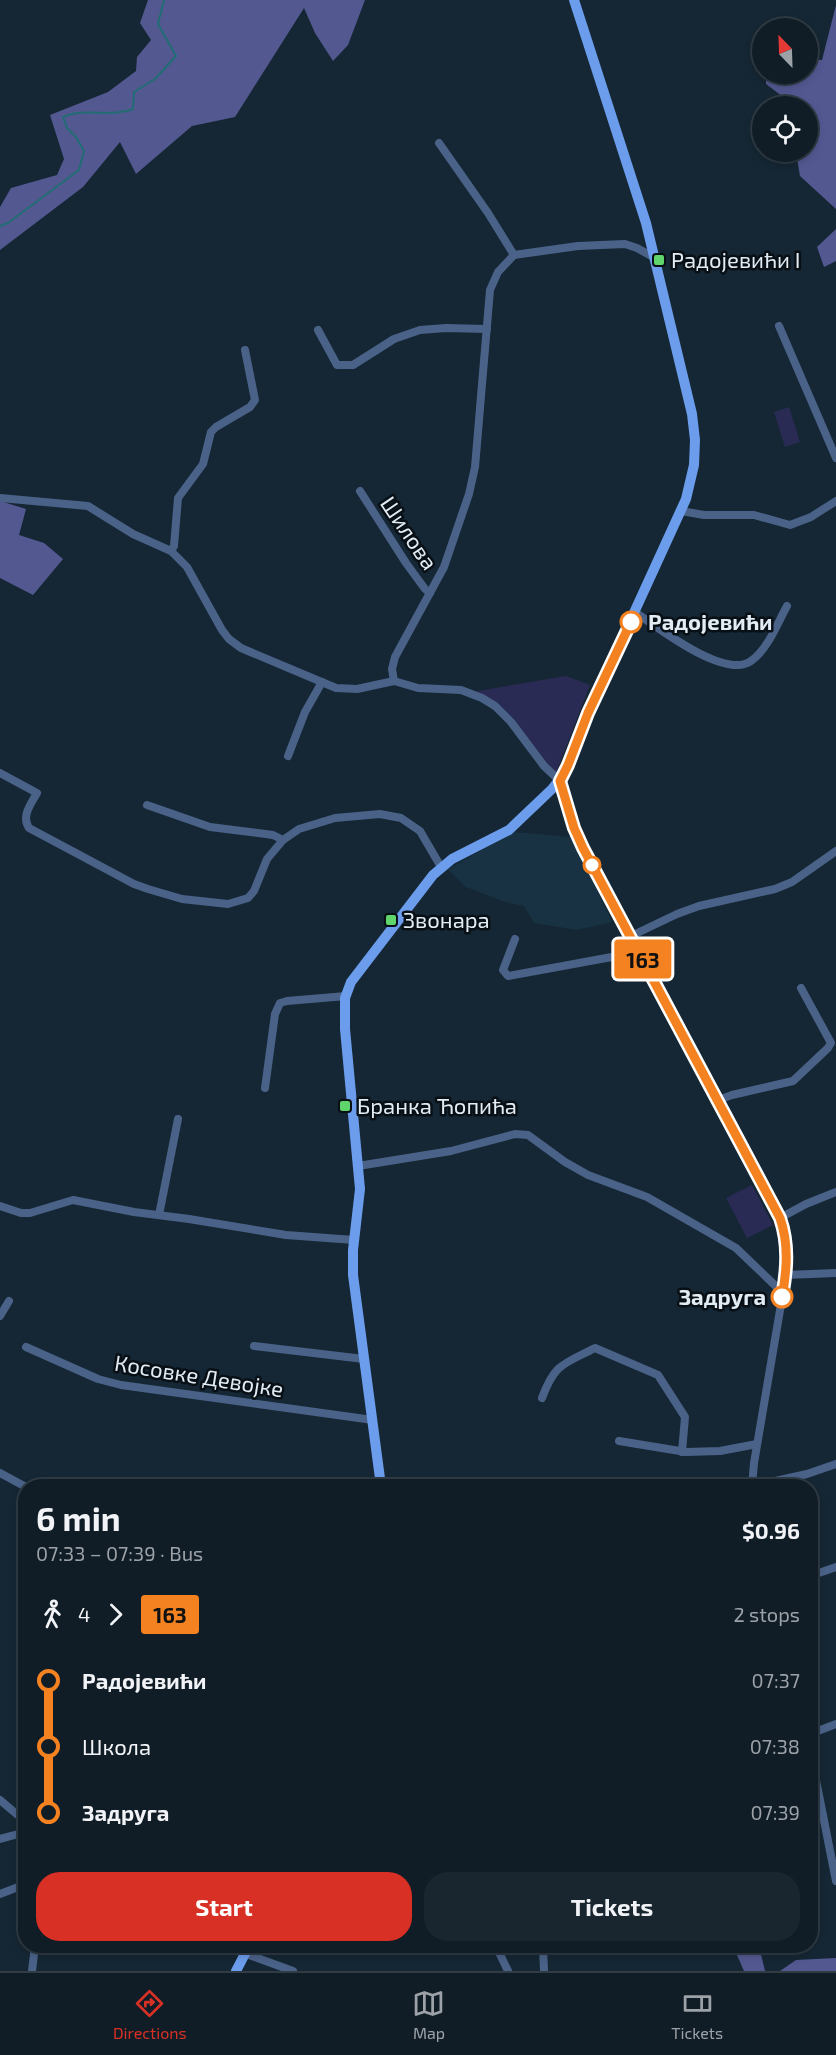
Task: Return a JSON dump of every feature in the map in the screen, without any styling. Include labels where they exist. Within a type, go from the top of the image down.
[{"type":"main road","points":[[380,1479],[353,1280],[354,1240],[359,1201],[358,1166],[345,1029],[346,996],[351,982],[363,965],[441,867],[508,830],[560,781],[588,713],[681,511],[693,472],[694,428],[655,258],[646,223],[574,0]]},
{"type":"main road","points":[[236,1971],[245,1953]]},
{"type":"street","points":[[439,143],[514,255]]},
{"type":"street","points":[[394,681],[392,669],[395,657],[447,558],[469,494],[475,467],[492,284],[501,267],[514,255],[578,246],[625,244],[655,258]]},
{"type":"street","points":[[318,330],[337,365],[353,365],[381,346],[409,333],[446,327],[487,329]]},
{"type":"street","points":[[779,327],[836,458]]},
{"type":"street","points":[[171,551],[174,546],[178,498],[203,464],[211,432],[250,407],[255,400],[245,350]]},
{"type":"street","name":"Шилова","points":[[360,491],[406,563],[430,593]]},
{"type":"street","points":[[0,498],[88,506],[133,534],[171,551],[185,564],[222,630],[231,641],[241,648],[336,688],[352,689],[394,681],[418,688],[461,690],[482,698],[495,706],[511,722],[544,766],[560,781],[577,835],[780,1218],[786,1246],[786,1275],[753,1479]]},
{"type":"street","points":[[681,511],[704,515],[754,515],[790,525],[811,517],[836,501]]},
{"type":"street","points":[[635,612],[692,651],[739,665],[751,661],[764,647],[787,606]]},
{"type":"street","points":[[288,756],[305,712],[322,682]]},
{"type":"street","points":[[0,773],[37,793],[25,816],[27,825],[33,831],[134,884],[182,899],[228,904],[248,898],[255,891],[267,859],[283,840],[299,829],[323,820],[392,815],[409,821],[420,831],[441,867]]},
{"type":"street","points":[[147,805],[210,827],[273,836],[283,840]]},
{"type":"street","points":[[631,936],[699,906],[775,890],[792,882],[836,851]]},
{"type":"street","points":[[515,939],[503,970],[508,976],[639,952]]},
{"type":"street","points":[[718,1100],[793,1081],[828,1048],[831,1043],[801,988]]},
{"type":"street","points":[[265,1088],[275,1014],[280,1003],[287,1000],[346,996]]},
{"type":"street","points":[[159,1215],[178,1119]]},
{"type":"street","points":[[358,1166],[451,1151],[515,1134],[528,1136],[565,1162],[588,1174],[646,1197],[736,1248],[783,1293]]},
{"type":"street","points":[[780,1218],[836,1192]]},
{"type":"street","points":[[0,1206],[17,1212],[30,1212],[74,1200],[134,1212],[286,1235],[354,1240]]},
{"type":"street","points":[[786,1275],[836,1273]]},
{"type":"street","points":[[0,1316],[9,1301]]},
{"type":"street","points":[[254,1346],[364,1359]]},
{"type":"street","name":"Косовке Девојке","points":[[26,1347],[98,1379],[121,1385],[373,1420]]},
{"type":"street","points":[[542,1398],[549,1381],[560,1365],[595,1348],[658,1375],[685,1417],[682,1452]]},
{"type":"street","points":[[619,1441],[682,1452],[720,1451],[757,1444]]},
{"type":"street","points":[[784,1479],[836,1464]]},
{"type":"street","points":[[0,1473],[18,1483]]},
{"type":"street","points":[[818,1573],[836,1567]]},
{"type":"street","points":[[818,1731],[836,1724]]},
{"type":"street","points":[[818,1790],[836,1879]]},
{"type":"street","points":[[0,1800],[18,1815]]},
{"type":"street","points":[[0,1839],[18,1834]]},
{"type":"street","points":[[0,1894],[18,1887]]},
{"type":"street","points":[[32,1971],[34,1953]]},
{"type":"street","points":[[254,1953],[293,1971]]},
{"type":"street","points":[[499,1953],[508,1971]]},
{"type":"street","points":[[543,1953],[544,1971]]},
{"type":"shaded area","points":[[148,0],[365,0],[348,45],[333,61],[315,33],[304,8],[235,117],[192,126],[136,174],[120,142],[83,187],[0,250],[0,207],[11,188],[57,175],[64,159],[50,115],[108,92],[136,71],[137,57],[151,40],[140,23]]},
{"type":"shaded area","points":[[836,5],[836,209],[800,176],[798,162],[818,162],[818,96],[782,96],[766,84],[818,84],[818,60],[822,60]]},
{"type":"shaded area","points":[[836,229],[836,261],[824,267],[817,247]]},
{"type":"shaded area","points":[[789,407],[800,442],[785,447],[774,412]]},
{"type":"shaded area","points":[[0,501],[26,509],[19,535],[44,543],[63,559],[33,595],[0,578]]},
{"type":"shaded area","points":[[566,676],[590,685],[556,773],[537,754],[521,729],[472,692]]},
{"type":"shaded area","points":[[514,832],[572,837],[612,922],[577,930],[534,923],[524,906],[505,902],[466,887],[448,869]]},
{"type":"shaded area","points":[[752,1185],[773,1225],[747,1238],[726,1198]]},
{"type":"shaded area","points":[[736,1953],[761,1953],[765,1971],[744,1971]]},
{"type":"shaded area","points":[[836,1958],[836,1971],[780,1971],[796,1960]]},
{"type":"waterway","points":[[0,226],[8,223],[79,170],[84,151],[76,137],[67,128],[63,117],[71,114],[116,113],[133,109],[134,92],[155,79],[176,56],[158,24],[164,0]]},
{"type":"bus line","name":"163","points":[[631,622],[576,739],[560,781],[574,828],[599,880],[780,1218],[786,1253],[782,1297]]},
{"type":"place","name":"Радојевићи I","points":[[659,260]]},
{"type":"place","name":"Радојевићи","points":[[631,622]]},
{"type":"place","name":"Звонара","points":[[391,920]]},
{"type":"place","name":"Бранка Ћопића","points":[[345,1106]]},
{"type":"place","name":"Задруга","points":[[782,1297]]}]
